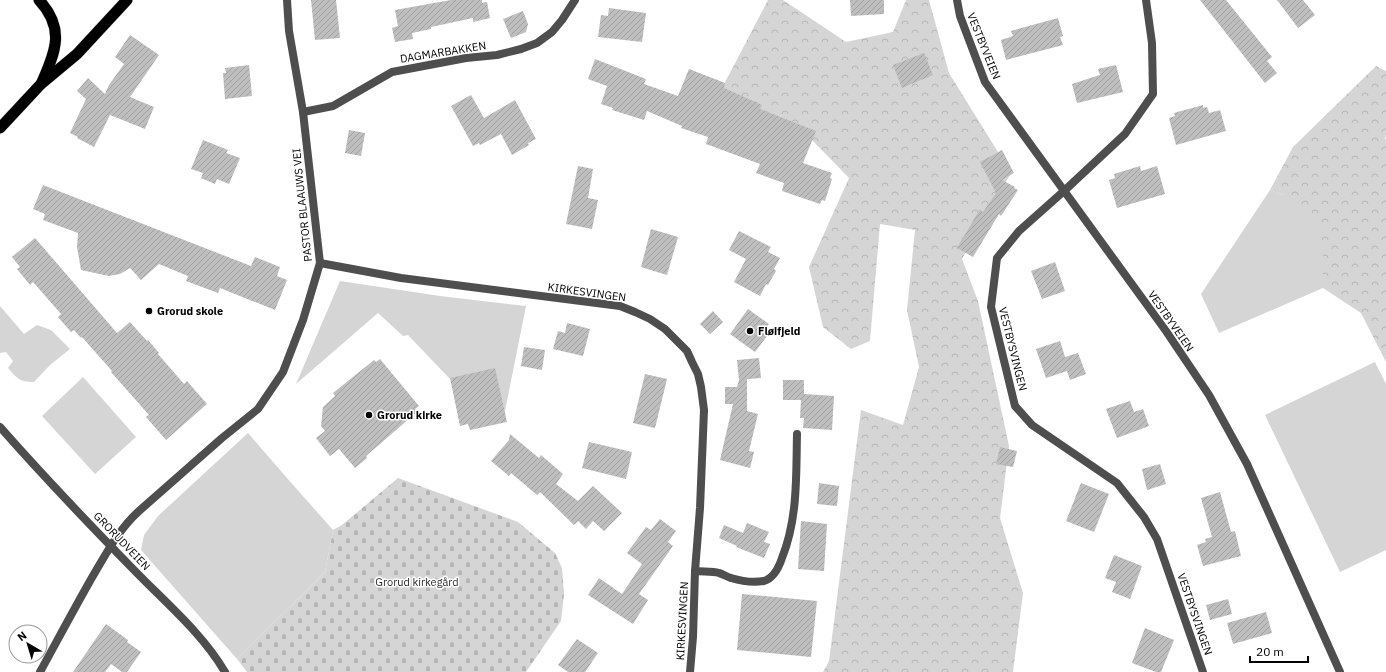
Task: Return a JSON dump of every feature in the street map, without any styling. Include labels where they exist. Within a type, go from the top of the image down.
[{"type":"highway","points":[[39,0],[50,15],[55,27],[56,36],[52,59],[41,84]]},
{"type":"highway","points":[[0,128],[41,84],[77,54],[127,0]]},
{"type":"street","name":"PASTOR BLAAUWS VEI","points":[[40,672],[110,546],[128,521],[222,438],[258,409],[283,372],[303,320],[320,263],[303,112],[289,31],[287,0]]},
{"type":"street","name":"DAGMARBAKKEN","points":[[303,112],[333,106],[392,72],[466,58],[497,55],[537,43],[552,32],[575,0]]},
{"type":"street","name":"VESTBYVEIEN","points":[[957,0],[960,16],[985,82],[1166,331],[1209,395],[1247,464],[1340,672]]},
{"type":"street","name":"VESTBYSVINGEN","points":[[1146,0],[1152,43],[1153,94],[1125,134],[1019,231],[997,258],[990,307],[1015,406],[1032,425],[1117,483],[1144,517],[1156,539],[1203,672]]},
{"type":"street","name":"KIRKESVINGEN","points":[[320,263],[401,278],[620,306],[636,312],[665,329],[687,351],[699,381],[704,410],[700,508],[690,672]]},
{"type":"street","name":"GRORUDVEIEN","points":[[0,427],[110,546],[194,631],[209,648],[226,672]]},
{"type":"street","name":"KIRKESVINGEN","points":[[695,571],[719,573],[730,578],[750,582],[771,578],[778,567],[788,543],[793,519],[796,489],[797,434]]},
{"type":"green space","points":[[768,0],[783,0],[846,42],[893,32],[906,0],[929,0],[949,73],[1011,173],[962,259],[978,301],[1009,446],[1000,518],[1023,593],[1013,672],[823,672],[829,661],[861,410],[903,425],[919,367],[907,310],[915,230],[880,224],[870,341],[851,349],[823,327],[809,267],[849,178],[812,140],[721,90]]},
{"type":"green space","points":[[1376,66],[1386,71],[1386,362],[1361,313],[1323,288],[1323,248],[1284,195],[1270,190],[1293,147]]},
{"type":"green space","points":[[1270,190],[1284,195],[1308,208],[1320,223],[1323,248],[1323,288],[1219,333],[1201,294]]},
{"type":"green space","points":[[340,281],[440,296],[526,306],[504,416],[493,370],[450,379],[408,335],[403,336],[378,313],[296,384]]},
{"type":"green space","points":[[0,306],[24,334],[37,325],[51,330],[70,349],[50,365],[34,382],[25,381],[16,377],[8,368],[13,361],[6,352],[0,353]]},
{"type":"green space","points":[[1375,362],[1386,384],[1386,550],[1340,572],[1265,415]]},
{"type":"green space","points":[[83,377],[136,437],[95,474],[42,416]]},
{"type":"green space","points":[[248,433],[333,530],[325,572],[237,659],[141,550],[144,535],[158,516]]},
{"type":"green space","name":"Grorud kirkegård","points":[[398,478],[518,522],[555,553],[562,568],[564,594],[561,621],[526,672],[247,672],[237,659],[325,572],[333,530],[342,525]]},
{"type":"building","points":[[311,0],[336,0],[340,38],[315,40]]},
{"type":"building","points":[[451,0],[482,0],[482,3],[487,2],[490,18],[473,22],[473,18],[431,27],[431,29],[412,33],[413,39],[395,42],[392,28],[398,26],[395,10]]},
{"type":"building","points":[[850,0],[884,0],[884,14],[851,16]]},
{"type":"building","points":[[1200,0],[1226,0],[1272,57],[1267,61],[1277,73],[1265,83]]},
{"type":"building","points":[[1277,0],[1303,0],[1315,15],[1298,28]]},
{"type":"building","points":[[609,8],[646,13],[642,42],[598,37],[601,15],[608,16]]},
{"type":"building","points":[[523,11],[528,24],[526,32],[511,38],[503,19]]},
{"type":"building","points":[[1058,18],[1063,36],[1060,37],[1063,45],[1006,60],[1001,40],[1013,36],[1011,31]]},
{"type":"building","points":[[130,35],[159,55],[130,97],[154,107],[145,129],[110,115],[94,147],[70,133],[86,99],[77,91],[88,78],[105,94],[109,85],[124,64],[115,57]]},
{"type":"building","points":[[924,53],[933,75],[902,88],[893,65]]},
{"type":"building","points":[[595,59],[646,79],[644,84],[678,96],[689,69],[725,83],[724,88],[762,105],[760,109],[816,131],[803,163],[832,173],[830,178],[832,179],[825,201],[822,200],[820,204],[782,191],[784,183],[756,173],[760,164],[706,144],[708,137],[681,128],[682,126],[647,111],[644,120],[612,110],[613,108],[601,104],[607,86],[588,79]]},
{"type":"building","points":[[249,65],[252,96],[225,99],[223,73],[226,73],[225,68]]},
{"type":"building","points":[[1116,65],[1123,92],[1077,103],[1072,84],[1100,75],[1098,69]]},
{"type":"building","points":[[471,95],[484,118],[515,100],[536,139],[512,155],[501,134],[480,145],[479,143],[473,146],[451,106]]},
{"type":"building","points":[[1203,105],[1203,108],[1207,107],[1209,113],[1220,110],[1226,131],[1176,145],[1169,118],[1175,116],[1174,113]]},
{"type":"building","points":[[349,130],[365,133],[361,156],[345,153]]},
{"type":"building","points":[[203,140],[228,150],[226,153],[240,158],[229,184],[217,179],[215,184],[201,178],[203,173],[191,169]]},
{"type":"building","points":[[1002,150],[1014,173],[1002,180],[1018,190],[1001,216],[999,214],[973,257],[957,248],[980,209],[983,212],[996,193],[980,162]]},
{"type":"building","points":[[578,166],[593,169],[588,198],[598,200],[592,229],[566,224]]},
{"type":"building","points":[[1140,166],[1141,171],[1157,166],[1165,194],[1117,208],[1109,180],[1115,178],[1114,174]]},
{"type":"building","points":[[43,185],[251,266],[255,257],[280,267],[277,276],[287,280],[275,310],[220,288],[218,293],[186,281],[188,276],[159,264],[141,280],[130,268],[120,274],[109,276],[81,270],[77,247],[78,233],[43,220],[45,214],[33,209]]},
{"type":"building","points":[[651,229],[678,237],[667,275],[641,267]]},
{"type":"building","points":[[739,231],[771,247],[768,252],[780,258],[774,269],[776,271],[768,285],[766,284],[760,296],[734,282],[746,259],[729,250]]},
{"type":"building","points":[[35,238],[117,333],[130,322],[147,341],[148,340],[184,384],[187,381],[207,404],[166,440],[146,417],[149,415],[111,372],[112,371],[82,337],[81,338],[74,330],[71,332],[58,317],[61,314],[33,282],[30,285],[17,269],[20,267],[12,257]]},
{"type":"building","points":[[1055,262],[1065,291],[1042,299],[1031,271]]},
{"type":"building","name":"Fløifjeld","points":[[748,309],[769,324],[765,329],[770,332],[755,352],[730,334]]},
{"type":"building","points":[[713,311],[723,322],[710,334],[700,324]]},
{"type":"building","points":[[567,323],[590,329],[583,356],[553,349],[558,331],[565,333]]},
{"type":"building","points":[[1060,341],[1065,357],[1078,353],[1086,374],[1070,380],[1067,371],[1046,378],[1036,349]]},
{"type":"building","points":[[524,347],[545,350],[542,370],[521,366]]},
{"type":"building","points":[[759,358],[761,378],[747,379],[747,411],[758,414],[749,451],[754,452],[750,468],[720,460],[733,404],[725,404],[725,387],[737,387],[739,380],[737,360]]},
{"type":"building","name":"Grorud kirke","points":[[380,359],[419,406],[415,409],[417,412],[366,456],[367,458],[355,468],[339,449],[330,456],[316,438],[325,431],[321,426],[323,407],[335,396],[333,393],[374,360],[376,362]]},
{"type":"building","points":[[495,368],[507,422],[470,430],[468,424],[460,426],[450,378]]},
{"type":"building","points":[[645,374],[667,379],[655,428],[633,423]]},
{"type":"building","points":[[783,380],[804,380],[804,394],[834,396],[832,430],[803,428],[804,418],[800,418],[801,400],[783,400]]},
{"type":"building","points":[[1130,401],[1134,412],[1143,409],[1149,426],[1117,438],[1106,409]]},
{"type":"building","points":[[510,434],[539,458],[541,455],[563,474],[556,484],[578,501],[593,486],[622,513],[604,531],[593,521],[586,529],[578,521],[574,525],[540,492],[537,495],[511,473],[509,476],[491,461],[509,440]]},
{"type":"building","points":[[589,442],[632,452],[626,479],[582,468]]},
{"type":"building","points":[[1000,447],[1017,451],[1013,467],[996,464]]},
{"type":"building","points":[[1160,464],[1166,484],[1147,490],[1142,469]]},
{"type":"building","points":[[819,483],[839,486],[837,506],[817,504]]},
{"type":"building","points":[[1081,483],[1109,494],[1094,532],[1066,521]]},
{"type":"building","points":[[1220,492],[1231,532],[1235,531],[1241,556],[1203,566],[1197,545],[1206,542],[1205,539],[1212,537],[1201,498]]},
{"type":"building","points":[[660,519],[676,531],[668,542],[673,546],[639,594],[648,600],[633,624],[588,595],[599,578],[622,594],[642,564],[627,553],[646,527],[651,530]]},
{"type":"building","points":[[801,521],[827,524],[824,571],[798,569]]},
{"type":"building","points":[[747,523],[769,532],[764,542],[770,544],[764,558],[736,547],[737,546],[719,538],[724,525],[743,533]]},
{"type":"building","points":[[1114,555],[1142,566],[1130,599],[1112,592],[1116,582],[1105,578]]},
{"type":"building","points":[[742,594],[817,601],[811,657],[737,650]]},
{"type":"building","points":[[1228,599],[1232,614],[1210,620],[1206,605]]},
{"type":"building","points":[[1266,612],[1272,633],[1233,644],[1227,623]]},
{"type":"building","points":[[106,624],[128,640],[127,642],[141,652],[127,672],[122,672],[111,664],[105,672],[73,672]]},
{"type":"building","points":[[1145,628],[1174,640],[1161,672],[1156,672],[1132,663]]},
{"type":"building","points":[[577,639],[598,653],[585,672],[568,672],[558,665]]},
{"type":"place","name":"Grorud skole","points":[[149,311]]},
{"type":"place","name":"Fløifjeld","points":[[750,331]]},
{"type":"place","name":"Grorud kirke","points":[[369,415]]}]
